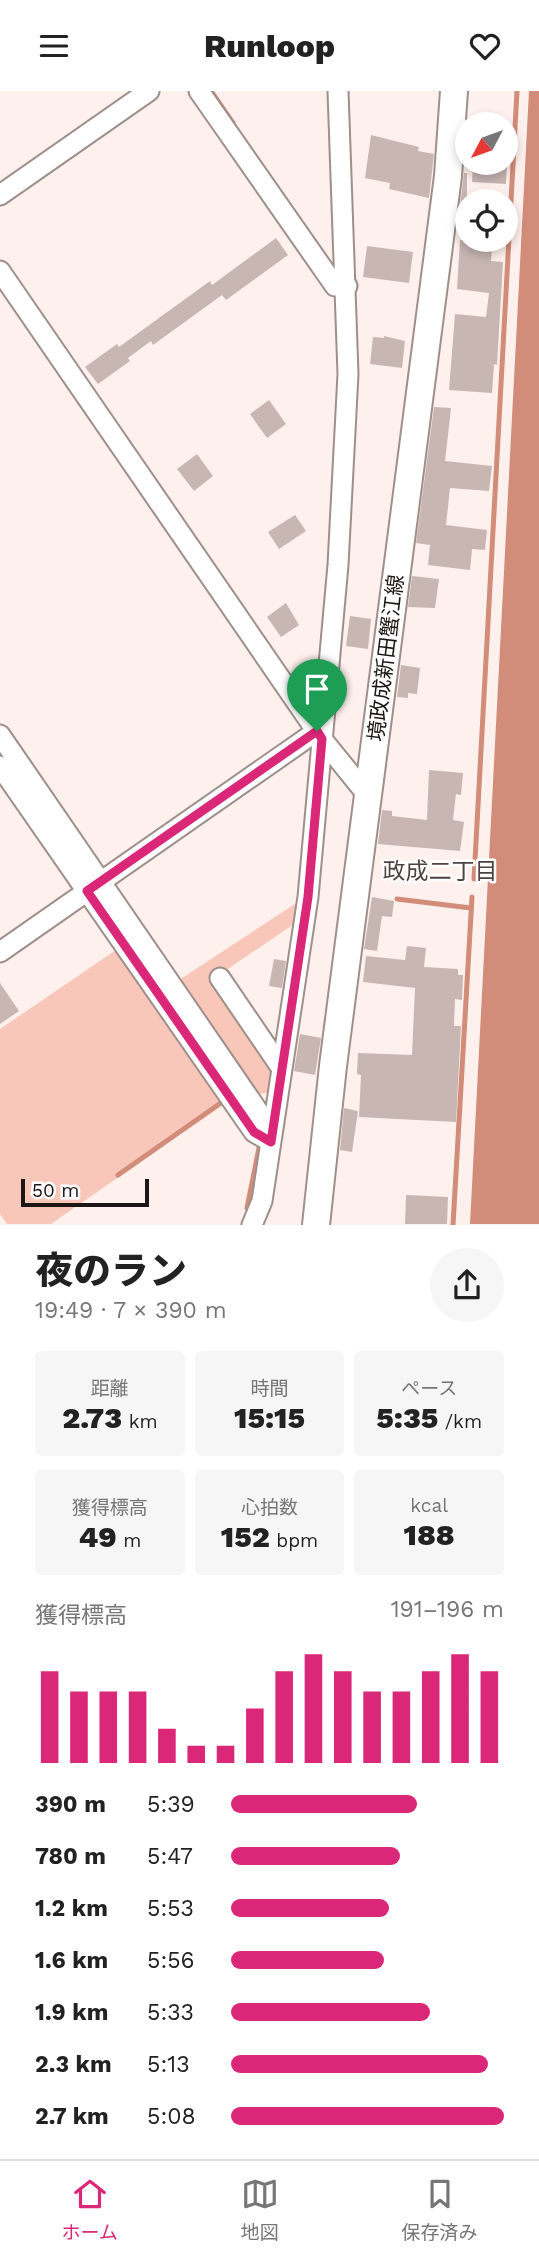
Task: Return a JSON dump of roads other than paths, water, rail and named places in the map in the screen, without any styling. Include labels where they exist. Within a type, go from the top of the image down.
[{"type":"main road","name":"境政成新田蟹江線","points":[[316,1224],[333,1066],[448,176],[454,91]]},
{"type":"street","points":[[0,195],[149,91]]},
{"type":"street","points":[[199,91],[335,286],[346,286]]},
{"type":"street","points":[[252,1224],[262,1201],[308,897],[320,735],[338,565],[348,374],[338,91]]},
{"type":"street","points":[[0,271],[320,735],[369,797]]},
{"type":"street","points":[[0,735],[94,887],[254,1132],[272,1132]]},
{"type":"street","points":[[0,952],[320,735]]},
{"type":"street","points":[[0,766],[94,887]]},
{"type":"street","points":[[220,978],[282,1069]]},
{"type":"waterway","points":[[211,91],[233,123]]},
{"type":"waterway","points":[[474,879],[517,91]]},
{"type":"waterway","points":[[453,1225],[472,897]]},
{"type":"waterway","points":[[397,899],[471,908]]},
{"type":"waterway","points":[[118,1175],[225,1100]]},
{"type":"waterway","points":[[247,1208],[259,1148]]},
{"type":"district","name":"政成二丁目","points":[[440,871]]}]
